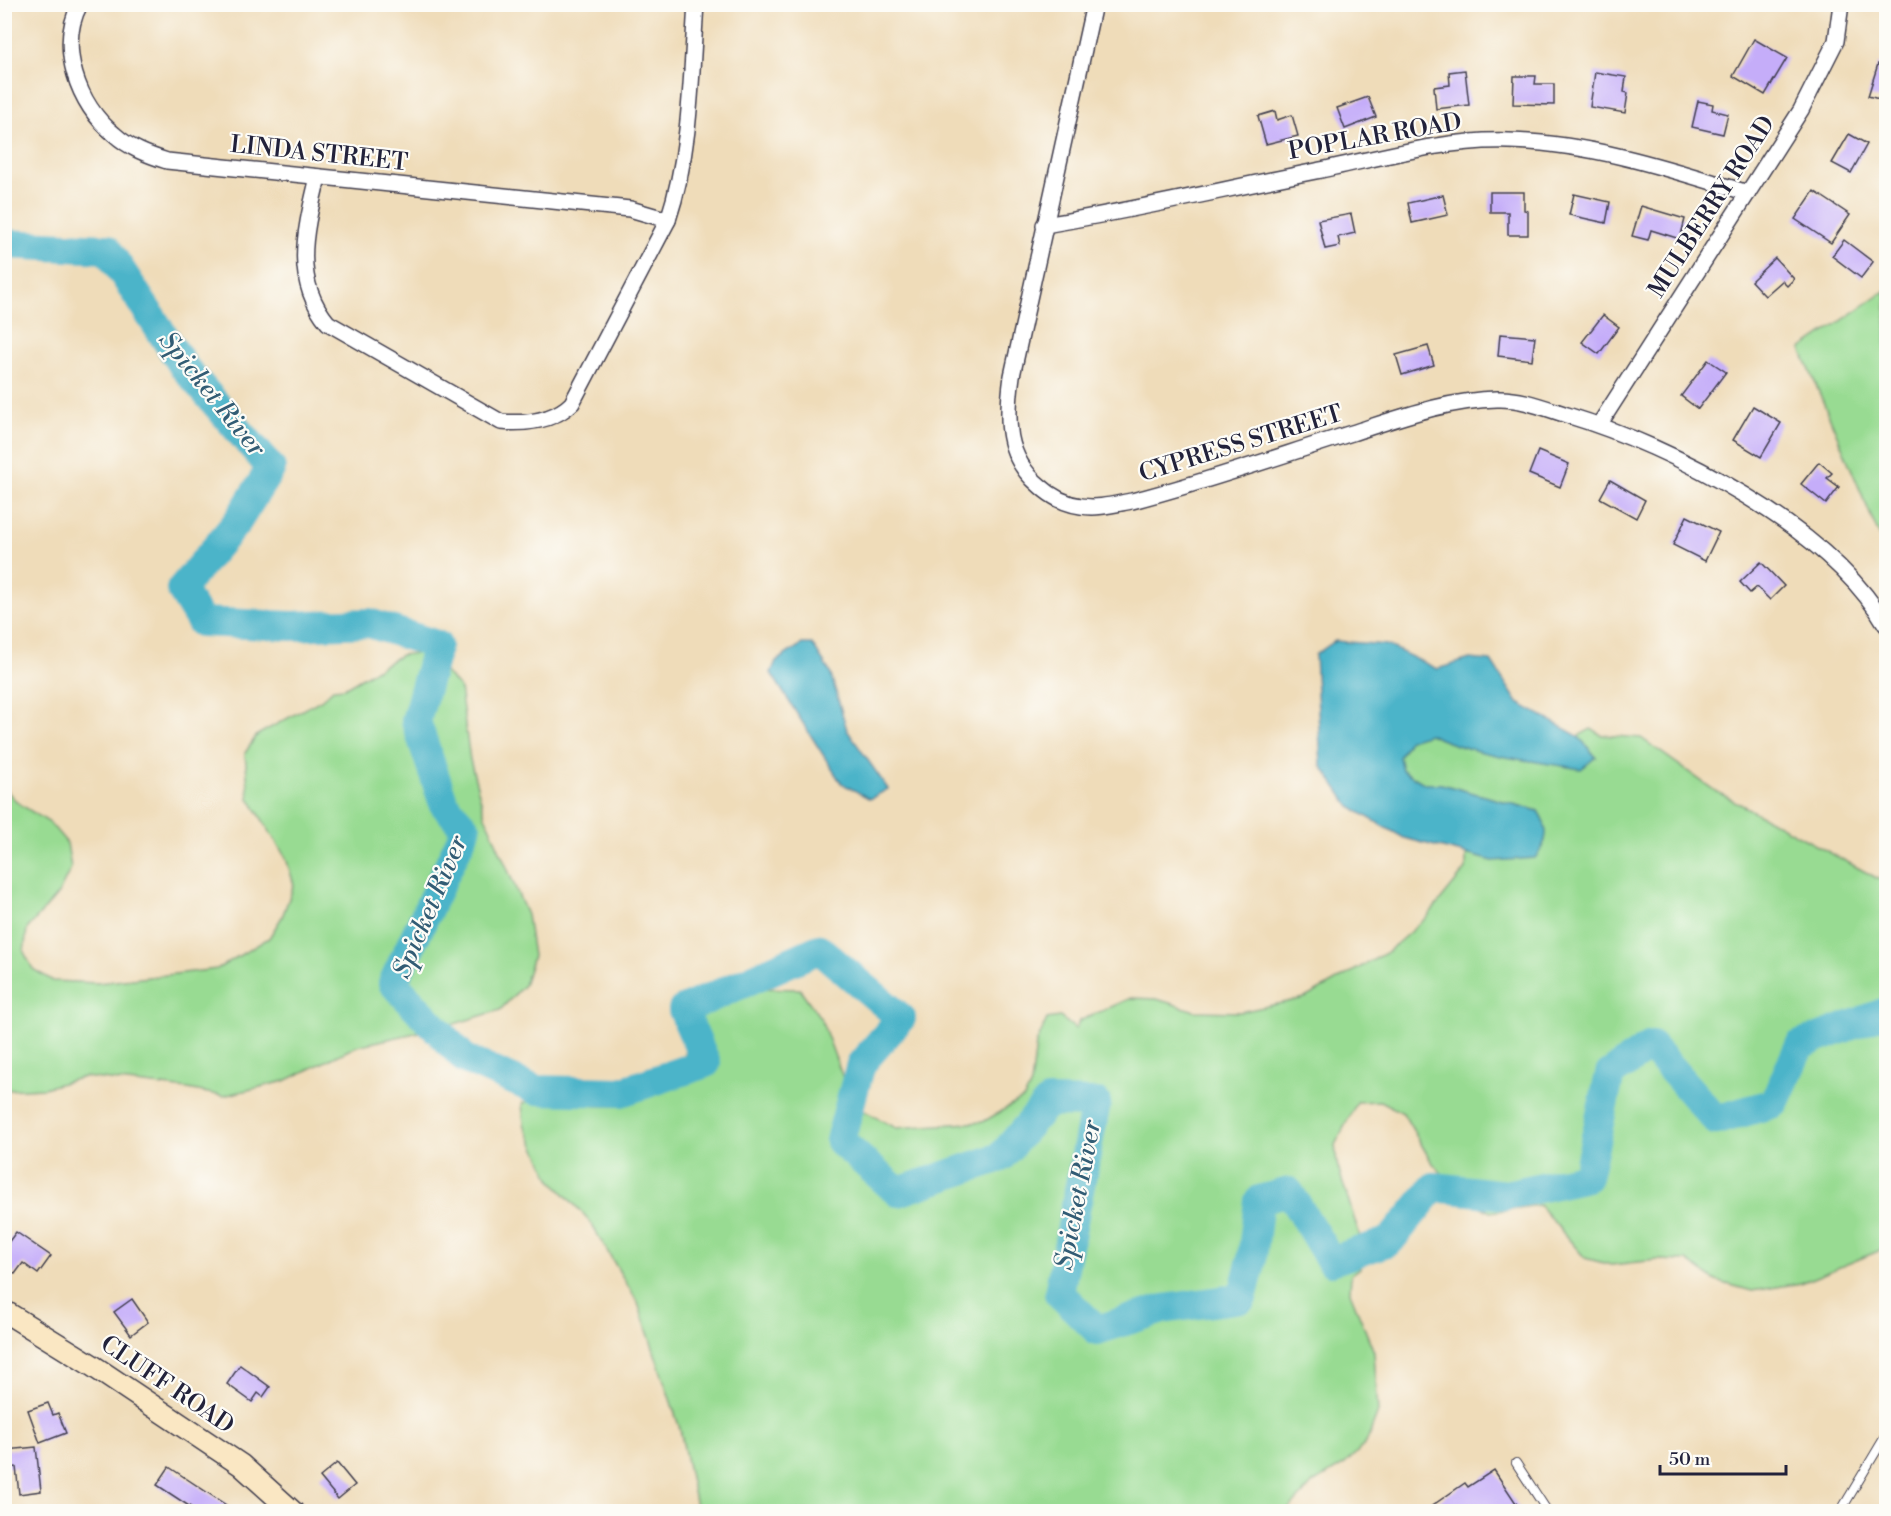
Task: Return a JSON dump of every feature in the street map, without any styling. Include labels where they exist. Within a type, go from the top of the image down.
[{"type":"street","name":"LINDA STREET","points":[[80,4],[71,30],[74,68],[88,104],[114,134],[130,146],[167,161],[630,210],[668,220]]},
{"type":"street","points":[[318,177],[309,212],[304,271],[308,291],[315,307],[328,323],[501,422],[519,423],[561,413],[572,403],[668,220],[677,193],[688,129],[696,4]]},
{"type":"street","name":"CYPRESS STREET","points":[[1094,4],[1012,376],[1009,434],[1013,451],[1029,476],[1053,496],[1067,503],[1098,507],[1132,501],[1421,411],[1499,398],[1523,401],[1599,424],[1678,457],[1777,518],[1854,581],[1887,625]]},
{"type":"street","name":"MULBERRY ROAD","points":[[1599,424],[1801,110],[1826,65],[1836,41],[1841,4]]},
{"type":"street","name":"POPLAR ROAD","points":[[1044,225],[1125,212],[1412,150],[1470,141],[1509,141],[1588,150],[1665,167],[1748,193]]},
{"type":"street","name":"CLUFF ROAD","points":[[4,1311],[93,1366],[241,1465],[293,1512]]},
{"type":"lane","points":[[1840,1512],[1887,1435]]},
{"type":"lane","points":[[1877,1450],[1887,1447]]},
{"type":"lane","points":[[1516,1463],[1548,1512]]},
{"type":"green space","points":[[1886,290],[1886,552],[1801,349]]},
{"type":"green space","points":[[426,652],[460,688],[470,760],[485,816],[527,915],[533,956],[524,985],[500,1010],[451,1025],[357,1046],[285,1081],[223,1096],[188,1089],[84,1077],[44,1088],[5,1090],[5,789],[18,803],[50,823],[67,843],[71,868],[58,894],[27,929],[24,952],[33,969],[53,981],[98,983],[217,969],[269,938],[282,917],[294,885],[286,858],[249,798],[245,753],[257,735],[321,700],[333,689],[344,688],[401,655]]},
{"type":"green space","points":[[1591,729],[1602,735],[1641,738],[1714,790],[1886,883],[1886,1248],[1801,1283],[1752,1291],[1716,1281],[1687,1261],[1657,1260],[1611,1265],[1585,1258],[1539,1205],[1490,1212],[1460,1194],[1431,1161],[1403,1113],[1380,1101],[1357,1102],[1335,1145],[1337,1164],[1361,1240],[1360,1268],[1351,1275],[1350,1292],[1374,1352],[1378,1412],[1366,1443],[1345,1464],[1312,1484],[1287,1511],[697,1511],[680,1429],[638,1303],[589,1220],[551,1180],[524,1124],[522,1104],[540,1097],[597,1106],[623,1106],[674,1078],[683,1062],[694,1001],[714,987],[800,989],[821,1019],[853,1105],[896,1128],[983,1122],[1024,1098],[1031,1085],[1036,1044],[1047,1019],[1060,1017],[1076,1029],[1079,1021],[1131,998],[1157,999],[1195,1011],[1240,1012],[1305,998],[1386,953],[1427,917],[1466,869],[1466,854],[1493,861],[1538,811],[1441,784],[1425,784],[1402,770],[1399,757],[1409,740],[1429,734],[1469,748],[1489,752],[1596,757],[1578,736]]},
{"type":"water","points":[[1335,641],[1387,645],[1437,669],[1470,659],[1491,661],[1518,703],[1578,736],[1596,757],[1581,769],[1484,752],[1429,734],[1409,740],[1399,757],[1402,770],[1425,784],[1441,784],[1538,811],[1546,835],[1543,846],[1535,858],[1493,861],[1404,838],[1350,807],[1321,765],[1315,655]]},
{"type":"water","points":[[802,644],[812,644],[830,672],[847,730],[888,789],[870,799],[841,783],[771,673],[776,661]]},
{"type":"building","points":[[1754,39],[1787,58],[1765,95],[1733,76]]},
{"type":"building","points":[[1878,64],[1886,66],[1886,101],[1868,96]]},
{"type":"building","points":[[1465,70],[1469,105],[1436,109],[1434,87],[1450,85],[1449,72]]},
{"type":"building","points":[[1595,72],[1626,77],[1624,92],[1628,93],[1625,113],[1590,107]]},
{"type":"building","points":[[1514,76],[1536,76],[1535,84],[1554,84],[1554,105],[1513,104]]},
{"type":"building","points":[[1368,97],[1376,117],[1345,129],[1337,108]]},
{"type":"building","points":[[1698,101],[1713,104],[1712,110],[1728,114],[1723,134],[1692,127]]},
{"type":"building","points":[[1275,111],[1277,120],[1292,115],[1298,136],[1266,144],[1258,116]]},
{"type":"building","points":[[1849,134],[1867,144],[1851,173],[1832,163]]},
{"type":"building","points":[[1814,191],[1850,215],[1831,243],[1795,219]]},
{"type":"building","points":[[1490,192],[1524,192],[1524,210],[1528,211],[1528,235],[1508,235],[1508,212],[1490,212]]},
{"type":"building","points":[[1574,194],[1610,202],[1606,223],[1569,215]]},
{"type":"building","points":[[1443,195],[1448,215],[1412,223],[1408,203]]},
{"type":"building","points":[[1641,206],[1685,219],[1680,239],[1651,230],[1648,240],[1632,236]]},
{"type":"building","points":[[1351,214],[1355,233],[1338,237],[1340,246],[1325,249],[1318,220]]},
{"type":"building","points":[[1844,240],[1873,262],[1861,278],[1832,256]]},
{"type":"building","points":[[1775,258],[1794,279],[1787,286],[1782,281],[1765,296],[1751,281]]},
{"type":"building","points":[[1603,315],[1619,327],[1599,354],[1582,342]]},
{"type":"building","points":[[1500,334],[1535,337],[1532,360],[1498,356]]},
{"type":"building","points":[[1428,346],[1434,365],[1402,375],[1396,355]]},
{"type":"building","points":[[1708,360],[1726,372],[1698,409],[1681,396]]},
{"type":"building","points":[[1753,406],[1781,423],[1761,457],[1733,440]]},
{"type":"building","points":[[1538,451],[1569,464],[1560,487],[1529,474]]},
{"type":"building","points":[[1819,462],[1832,473],[1827,478],[1839,487],[1826,504],[1801,484]]},
{"type":"building","points":[[1610,480],[1645,500],[1636,518],[1600,498]]},
{"type":"building","points":[[1687,516],[1719,532],[1705,561],[1673,545]]},
{"type":"building","points":[[1761,562],[1784,586],[1770,600],[1757,587],[1750,593],[1740,582]]},
{"type":"building","points":[[16,1232],[51,1256],[38,1274],[23,1263],[15,1274],[4,1266],[4,1248]]},
{"type":"building","points":[[132,1299],[148,1322],[131,1335],[114,1312]]},
{"type":"building","points":[[240,1365],[270,1387],[263,1397],[258,1393],[252,1402],[227,1384]]},
{"type":"building","points":[[48,1403],[53,1415],[58,1413],[66,1433],[40,1443],[28,1410]]},
{"type":"building","points":[[36,1447],[41,1491],[19,1494],[16,1467],[8,1468],[6,1450]]},
{"type":"building","points":[[337,1463],[355,1485],[338,1499],[320,1477]]},
{"type":"building","points":[[169,1467],[226,1505],[222,1512],[192,1512],[192,1508],[157,1485]]},
{"type":"building","points":[[1494,1470],[1522,1512],[1423,1512],[1465,1483],[1468,1487]]},
{"type":"waterway","name":"Spicket River","points":[[4,244],[107,249],[184,367],[271,468],[237,522],[181,589],[201,622],[292,626],[369,623],[437,645],[416,721],[444,804],[466,829],[393,983],[465,1059],[536,1090],[621,1092],[706,1063],[683,1010],[819,949],[901,1018],[861,1064],[840,1141],[898,1192],[1001,1157],[1048,1102],[1096,1103],[1059,1293],[1097,1330],[1163,1309],[1242,1298],[1252,1259],[1259,1200],[1289,1192],[1331,1261],[1390,1241],[1434,1187],[1506,1195],[1587,1177],[1610,1074],[1651,1046],[1716,1120],[1774,1103],[1800,1045],[1886,1012]]}]
